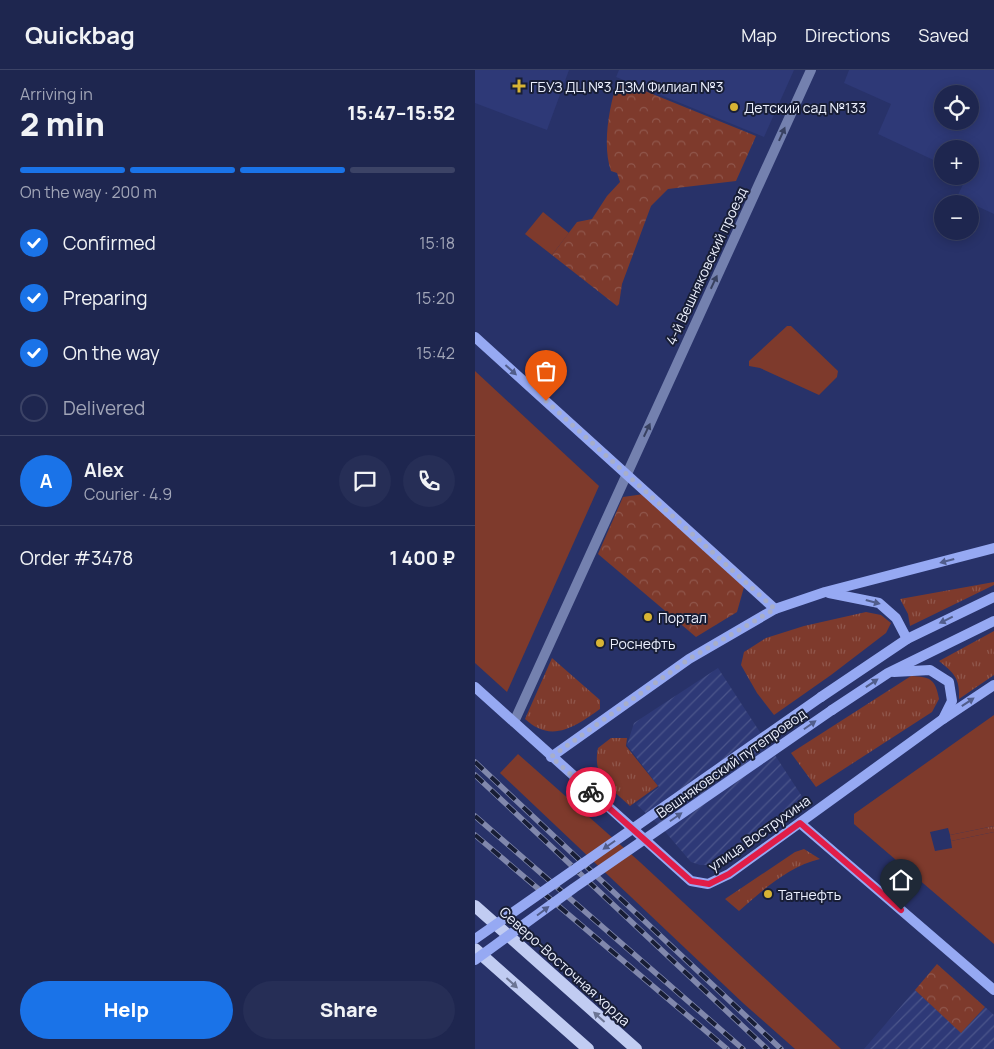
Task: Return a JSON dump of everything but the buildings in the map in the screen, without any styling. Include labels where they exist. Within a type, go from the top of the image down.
[{"type":"main road","name":"Северо-Восточная хорда","points":[[475,906],[636,1049]]},
{"type":"main road","points":[[475,949],[588,1049]]},
{"type":"street","name":"4-й Вешняковский проезд","points":[[514,722],[811,70]]},
{"type":"street","points":[[475,337],[775,609]]},
{"type":"street","points":[[551,757],[689,659],[775,609],[825,592],[994,548]]},
{"type":"street","points":[[825,592],[879,603],[896,618],[907,639]]},
{"type":"street","name":"Вешняковский путепровод","points":[[475,939],[821,696],[907,639],[994,597]]},
{"type":"street","name":"Вешняковский путепровод","points":[[475,960],[574,888],[888,673],[994,621]]},
{"type":"street","points":[[888,673],[930,670],[949,682],[952,701],[943,719]]},
{"type":"street","name":"улица Вострухина","points":[[475,687],[691,881],[709,884],[729,874],[943,719],[994,685]]},
{"type":"street","points":[[800,823],[994,990]]},
{"type":"shaded area","name":"ГБУЗ ДЦ №3 ДЗМ Филиал №3","points":[[475,70],[569,70],[547,130],[475,103]]},
{"type":"shaded area","name":"Детский сад №133","points":[[619,70],[794,70],[764,137],[616,77]]},
{"type":"shaded area","points":[[849,70],[994,70],[994,214],[979,207],[979,195],[958,195],[963,185],[979,185],[979,140],[934,140],[934,160],[878,134],[891,104],[844,83]]},
{"type":"shaded area","points":[[718,668],[803,798],[707,865],[700,865],[691,862],[662,828],[636,804],[659,787],[627,745],[634,723]]},
{"type":"shaded area","points":[[915,990],[961,1032],[985,1007],[994,1015],[994,1049],[864,1049]]},
{"type":"green space","points":[[618,80],[756,136],[736,181],[668,189],[651,206],[622,284],[619,304],[617,306],[552,255],[577,222],[592,219],[607,196],[620,182],[617,173],[611,171],[607,150],[609,114]]},
{"type":"green space","points":[[543,212],[569,233],[552,255],[525,234]]},
{"type":"green space","points":[[787,326],[791,326],[838,371],[837,377],[819,395],[760,368],[749,366],[749,361]]},
{"type":"green space","points":[[475,371],[599,486],[507,692],[475,663]]},
{"type":"green space","points":[[644,494],[744,587],[737,612],[696,637],[598,554],[623,497]]},
{"type":"green space","points":[[994,582],[994,585],[910,626],[908,614],[900,599]]},
{"type":"green space","points":[[866,612],[881,615],[891,623],[886,633],[774,715],[757,693],[741,665],[744,652],[766,638],[804,626]]},
{"type":"green space","points":[[994,631],[994,675],[959,699],[955,677],[939,661]]},
{"type":"green space","points":[[552,658],[600,700],[600,709],[571,727],[563,730],[546,731],[525,719]]},
{"type":"green space","points":[[911,676],[928,678],[934,683],[939,699],[932,712],[816,787],[791,753]]},
{"type":"green space","points":[[994,715],[994,826],[950,835],[948,828],[930,832],[935,851],[952,848],[951,841],[994,832],[994,944],[854,824],[854,814]]},
{"type":"green space","points":[[611,738],[627,738],[626,746],[658,786],[630,806],[600,775],[597,758],[598,748]]},
{"type":"green space","points":[[518,754],[641,863],[841,1049],[795,1049],[743,1003],[500,773]]},
{"type":"green space","points":[[994,826],[994,832],[951,841],[950,835]]},
{"type":"green space","points":[[804,849],[820,859],[809,862],[787,873],[739,911],[725,899],[795,852]]},
{"type":"green space","points":[[937,964],[985,1007],[961,1033],[915,990]]},
{"type":"railway","points":[[475,762],[781,1049]]},
{"type":"railway","points":[[475,775],[767,1049]]},
{"type":"railway","points":[[475,816],[743,1049]]},
{"type":"railway","points":[[475,835],[727,1049]]},
{"type":"way so far","points":[[546,401],[775,609],[689,659],[551,757],[591,792]]},
{"type":"place","name":"ГБУЗ ДЦ №3 ДЗМ Филиал №3","points":[[519,86]]},
{"type":"place","name":"Детский сад №133","points":[[734,107]]},
{"type":"place","name":"Портал","points":[[648,617]]},
{"type":"place","name":"Роснефть","points":[[600,643]]},
{"type":"place","name":"Татнефть","points":[[768,894]]},
{"type":"route","points":[[591,792],[691,881],[709,884],[729,874],[800,823],[901,910]]}]
